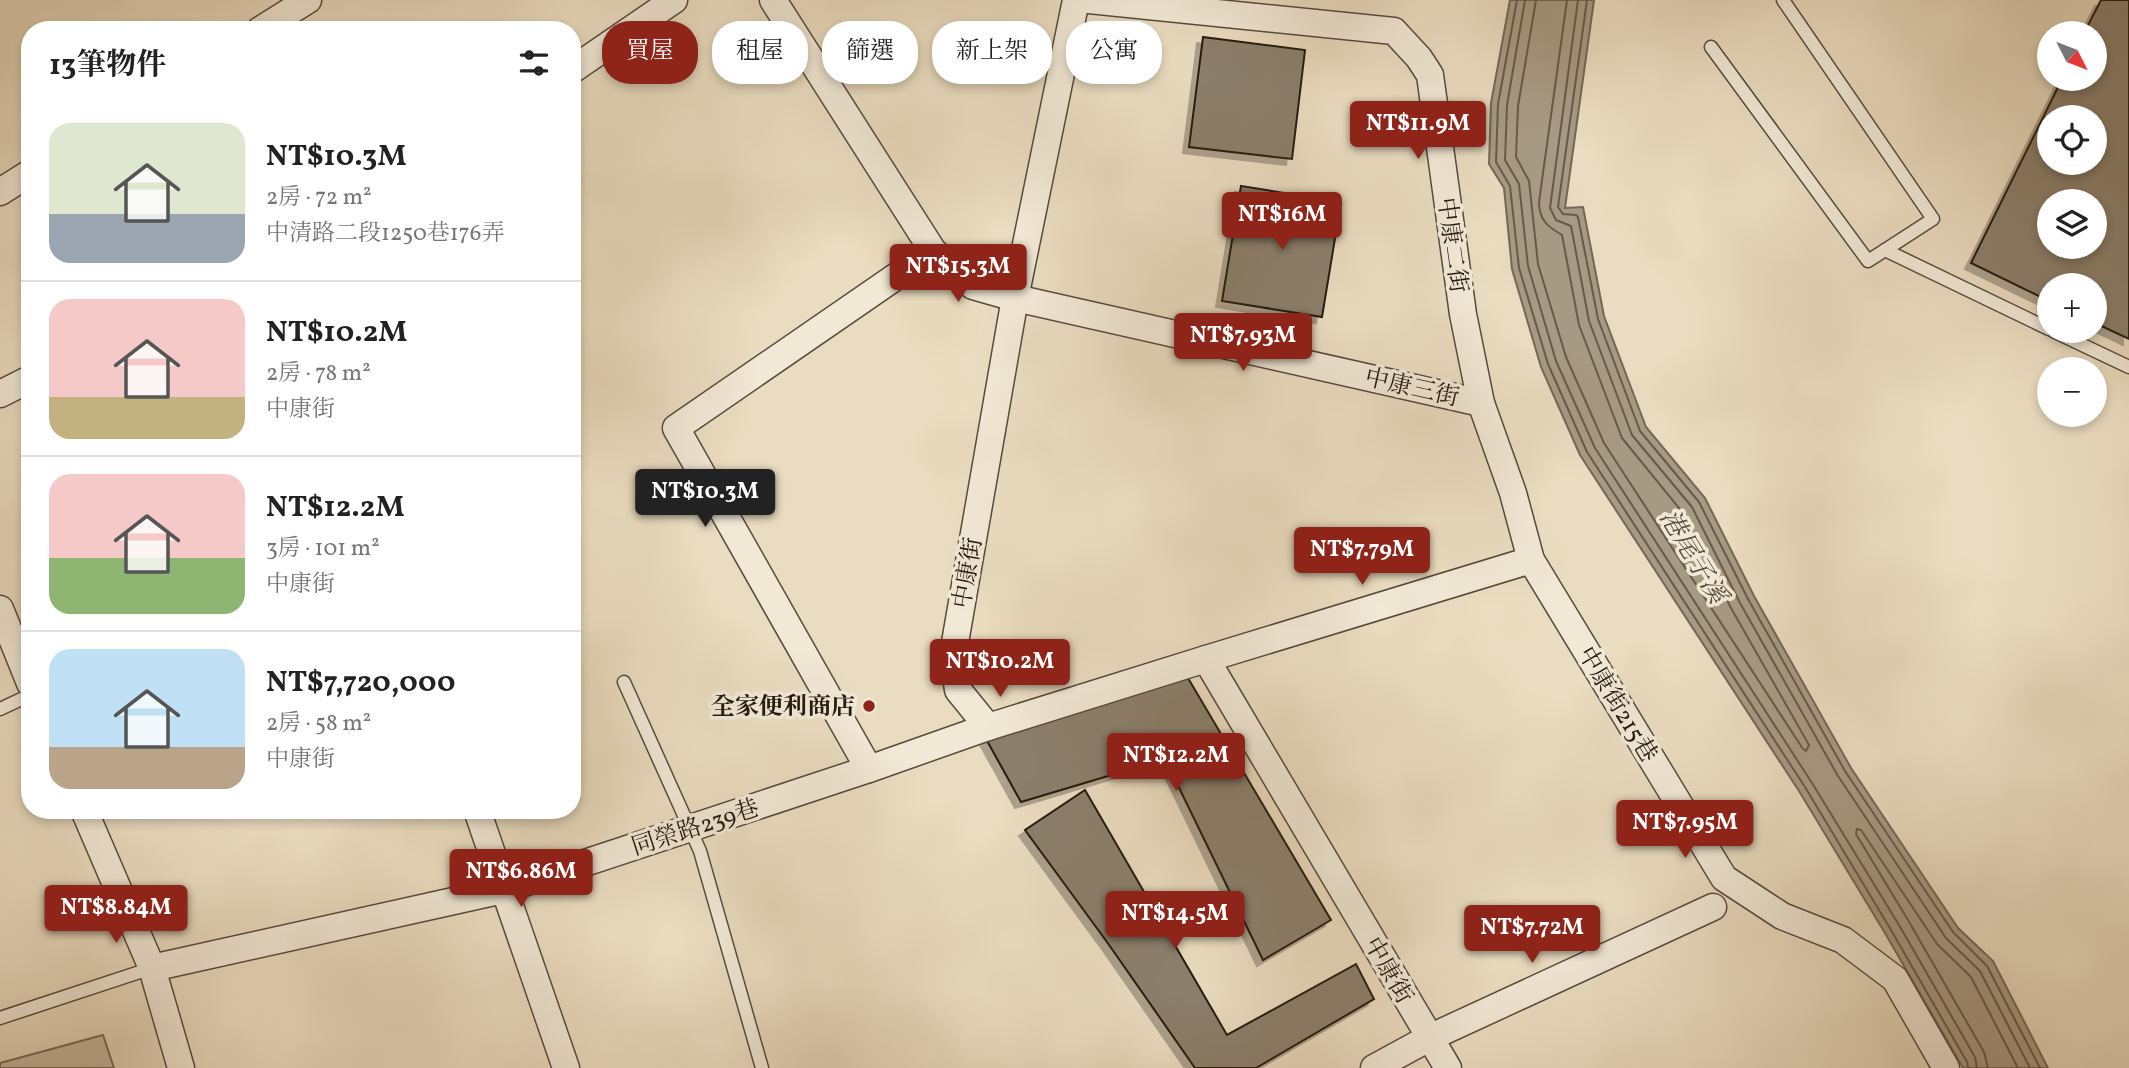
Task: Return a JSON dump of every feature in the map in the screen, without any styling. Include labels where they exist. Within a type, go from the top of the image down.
[{"type":"street","points":[[274,21],[308,0]]},
{"type":"street","points":[[581,64],[674,0]]},
{"type":"street","name":"中康三街","points":[[773,0],[933,251],[973,286],[1015,298],[1481,402]]},
{"type":"street","name":"中康街","points":[[988,727],[958,690],[953,654],[1015,298],[1076,0]]},
{"type":"street","name":"中康二街","points":[[1088,0],[1394,31],[1419,58],[1430,75],[1463,314],[1481,402],[1513,493],[1531,560]]},
{"type":"street","points":[[0,192],[21,179]]},
{"type":"street","points":[[869,769],[676,428],[933,251]]},
{"type":"street","points":[[0,394],[21,384]]},
{"type":"street","points":[[988,727],[1531,560]]},
{"type":"street","name":"中康街215巷","points":[[1531,560],[1724,878],[1782,916],[1843,940],[1895,979],[1946,1068]]},
{"type":"street","points":[[0,609],[21,661]]},
{"type":"street","name":"中康街","points":[[1206,659],[1448,1068]]},
{"type":"street","name":"同榮路239巷","points":[[152,968],[503,890],[988,727]]},
{"type":"street","points":[[88,819],[152,968],[181,1068]]},
{"type":"street","points":[[480,819],[566,1068]]},
{"type":"street","points":[[1374,1068],[1429,1038],[1713,907]]},
{"type":"lane","points":[[1711,47],[1868,261],[1933,219],[1786,2]]},
{"type":"lane","points":[[1885,250],[2037,323]]},
{"type":"lane","points":[[2078,343],[2129,368]]},
{"type":"lane","points":[[624,682],[700,851],[762,1068]]},
{"type":"lane","points":[[0,709],[21,699]]},
{"type":"lane","points":[[0,1018],[152,968]]},
{"type":"shaded area","points":[[103,1035],[114,1068],[0,1068],[0,1063]]},
{"type":"water","name":"港尾子溪","points":[[1510,0],[1594,0],[1565,208],[1583,207],[1604,316],[1646,427],[1705,498],[1754,596],[1851,768],[1958,928],[1993,961],[2048,1068],[1963,1068],[1799,791],[1580,455],[1541,367],[1512,269],[1504,188],[1489,164],[1491,103]]},
{"type":"building","points":[[2101,0],[2129,0],[2129,339],[2107,329],[2107,273],[2037,273],[2037,295],[1971,263],[2037,130],[2037,175],[2107,175],[2107,105],[2049,105],[2056,91],[2107,91],[2107,21],[2090,21]]},
{"type":"building","points":[[1203,37],[1305,50],[1292,159],[1189,147]]},
{"type":"building","points":[[1241,186],[1341,202],[1322,317],[1222,301]]},
{"type":"building","points":[[1185,673],[1331,920],[1263,960],[1165,759],[1021,802],[986,739]]},
{"type":"building","points":[[1085,790],[1227,1035],[1356,964],[1374,999],[1256,1068],[1195,1068],[1025,830]]},
{"type":"place","name":"全家便利商店","points":[[869,706]]}]
